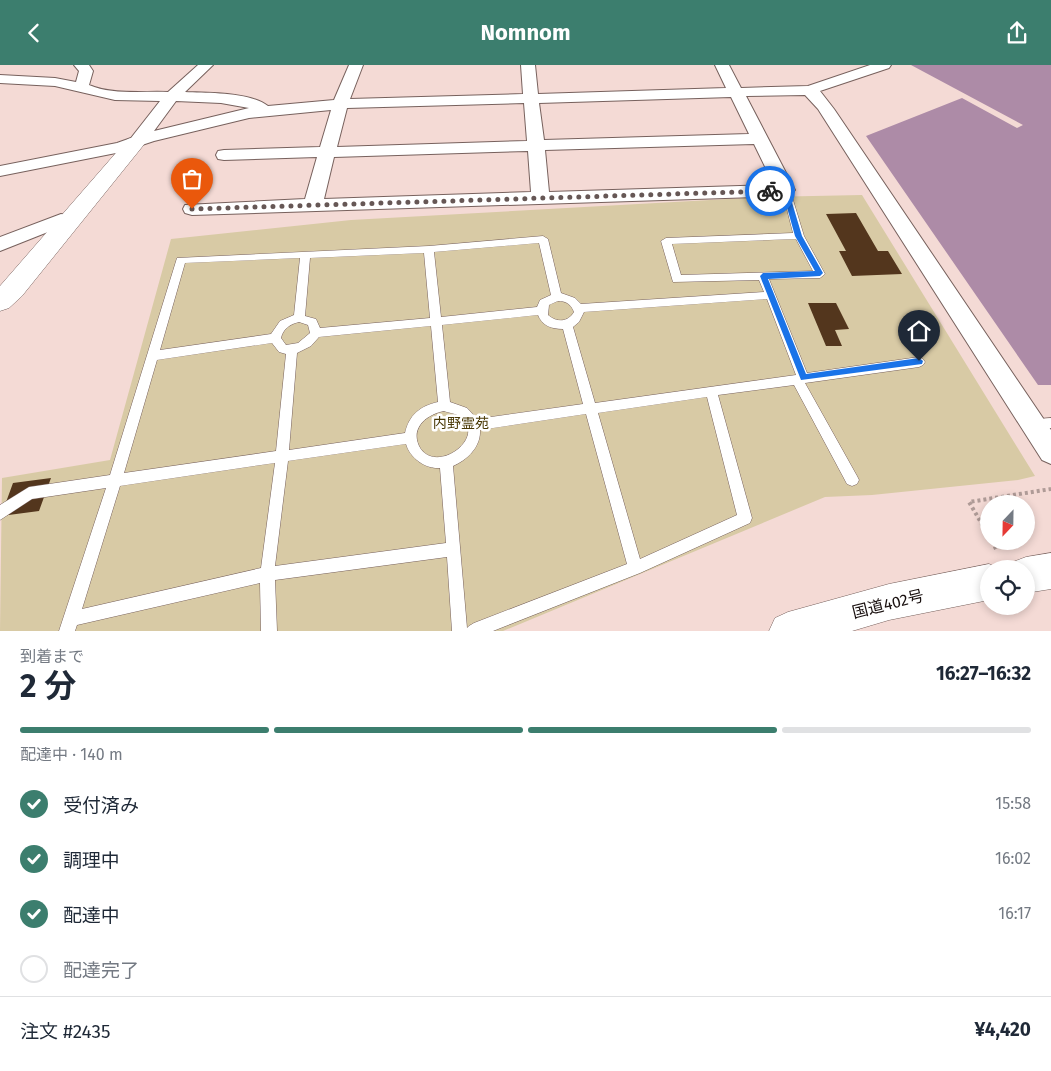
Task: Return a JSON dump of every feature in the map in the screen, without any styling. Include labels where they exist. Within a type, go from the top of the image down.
[{"type":"main road","points":[[0,301],[41,257],[68,221],[135,143]]},
{"type":"main road","name":"国道402号","points":[[788,631],[889,601],[980,569]]},
{"type":"main road","points":[[1035,574],[1051,571]]},
{"type":"street","points":[[81,65],[86,71],[81,87]]},
{"type":"street","points":[[135,143],[171,97],[206,65]]},
{"type":"street","points":[[312,205],[340,104],[356,65]]},
{"type":"street","points":[[528,65],[530,99],[542,198]]},
{"type":"street","points":[[192,209],[786,190],[722,65]]},
{"type":"street","points":[[0,171],[135,143],[149,137],[263,110],[340,104],[809,91],[884,65]]},
{"type":"street","points":[[0,79],[56,82],[115,95],[230,99],[256,105],[263,110]]},
{"type":"street","points":[[0,89],[15,80]]},
{"type":"street","points":[[809,91],[819,99],[826,109],[1042,424],[1051,452]]},
{"type":"street","points":[[224,155],[760,139]]},
{"type":"street","points":[[0,244],[61,220],[68,221]]},
{"type":"lane","points":[[786,190],[799,236],[820,273],[677,279],[666,241],[799,236]]},
{"type":"lane","points":[[69,625],[115,481],[181,260],[429,249],[543,239],[557,297]]},
{"type":"lane","points":[[429,249],[444,406]]},
{"type":"lane","points":[[299,318],[306,255]]},
{"type":"lane","points":[[763,276],[800,378],[852,480]]},
{"type":"lane","points":[[578,308],[771,295]]},
{"type":"lane","points":[[557,297],[568,298],[578,308],[579,312],[576,320],[567,325],[553,324],[547,321],[541,311],[547,300],[557,297]]},
{"type":"lane","points":[[316,333],[312,322],[299,318],[283,324],[278,329],[275,338],[279,346],[292,350],[308,344],[316,333],[541,311]]},
{"type":"lane","points":[[567,325],[635,568]]},
{"type":"lane","points":[[153,356],[275,338]]},
{"type":"lane","points":[[269,631],[267,574],[282,457],[292,350]]},
{"type":"lane","points":[[474,425],[591,410],[919,361]]},
{"type":"lane","points":[[474,631],[635,568],[745,518],[711,391]]},
{"type":"lane","points":[[444,406],[462,411],[474,425],[474,436],[471,446],[463,455],[446,462],[429,461],[420,456],[413,448],[410,438],[412,428],[424,412],[444,406]]},
{"type":"lane","points":[[0,513],[29,493],[410,438]]},
{"type":"lane","points":[[446,462],[460,631]]},
{"type":"lane","points":[[69,625],[267,574],[454,549]]},
{"type":"path","points":[[1013,495],[1051,489]]},
{"type":"path","points":[[980,500],[969,502],[980,521]]},
{"type":"green space","name":"内野霊苑","points":[[862,195],[1035,476],[1018,480],[872,495],[825,497],[503,631],[0,631],[2,478],[110,460],[171,239],[351,220],[764,197]]},
{"type":"shaded area","points":[[911,65],[1051,65],[1051,385],[1038,385],[866,136],[962,98],[1017,128],[1023,125]]},
{"type":"building","points":[[856,213],[878,251],[888,251],[902,274],[852,276],[839,251],[846,251],[826,214]]},
{"type":"building","points":[[808,303],[836,303],[849,329],[835,330],[842,346],[826,346]]},
{"type":"building","points":[[51,478],[39,511],[1,516],[13,483]]},
{"type":"way so far","points":[[192,209],[770,191]]},
{"type":"route","points":[[770,191],[786,190],[799,236],[820,273],[763,276],[804,378],[919,361]]}]
